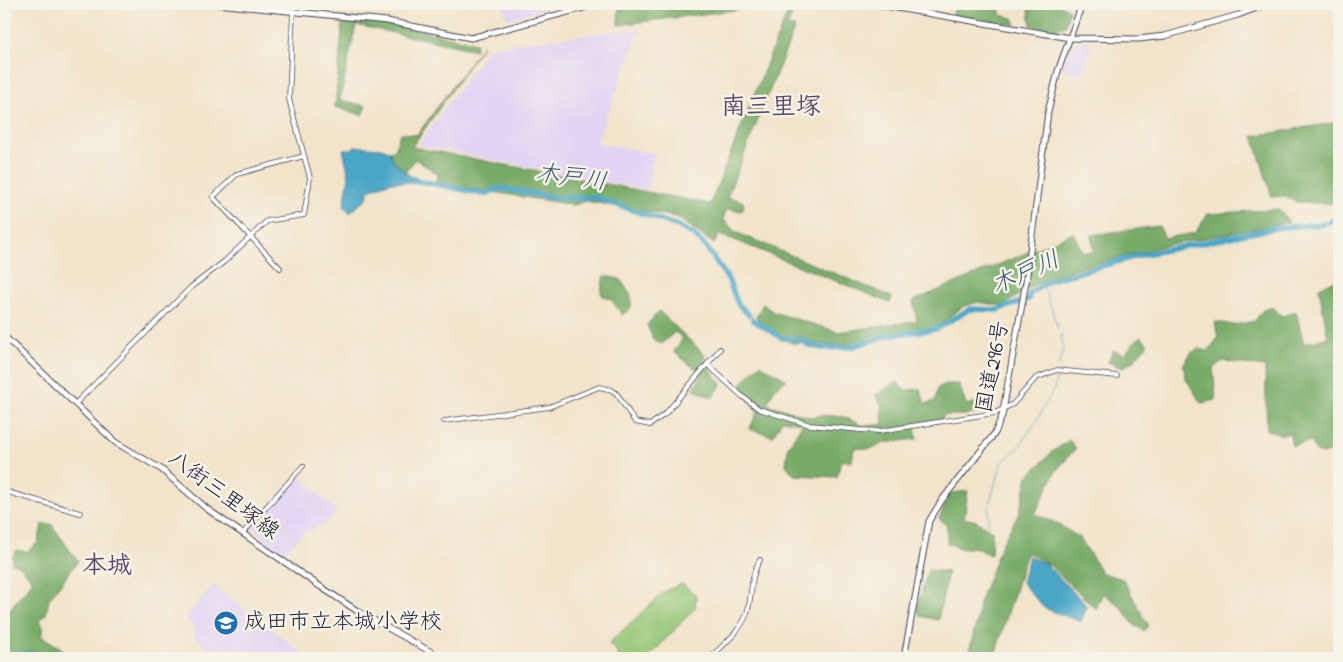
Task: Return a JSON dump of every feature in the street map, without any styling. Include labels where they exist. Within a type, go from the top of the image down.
[{"type":"main road","points":[[218,4],[293,10],[387,21],[471,38],[598,4]]},
{"type":"main road","points":[[874,4],[1070,38],[1152,38],[1238,15],[1267,4]]},
{"type":"main road","name":"国道296号","points":[[904,658],[929,521],[942,500],[995,433],[1004,410],[1026,282],[1048,112],[1056,78],[1082,4]]},
{"type":"main road","name":"八街三里塚線","points":[[4,336],[115,442],[162,470],[194,499],[359,612],[442,658]]},
{"type":"street","points":[[75,404],[191,287],[225,261],[270,220],[304,215],[310,178],[289,99],[293,10]]},
{"type":"street","points":[[280,268],[214,200],[214,195],[237,174],[304,156]]},
{"type":"street","points":[[444,421],[549,407],[599,387],[606,388],[616,394],[635,422],[650,425],[666,413],[720,349]]},
{"type":"street","points":[[707,364],[742,398],[759,409],[810,425],[880,431],[975,417],[1004,410],[1013,404],[1029,384],[1049,372],[1057,370],[1117,376]]},
{"type":"street","points":[[243,533],[303,466]]},
{"type":"street","points":[[4,491],[80,513]]},
{"type":"street","points":[[710,658],[745,619],[752,577],[760,560]]},
{"type":"shaded area","points":[[502,4],[564,4],[507,19]]},
{"type":"shaded area","points":[[641,28],[597,140],[599,144],[655,153],[647,190],[418,145],[489,47]]},
{"type":"shaded area","points":[[1081,40],[1089,40],[1091,47],[1082,76],[1061,69],[1069,48]]},
{"type":"shaded area","points":[[298,474],[337,511],[322,527],[319,524],[312,531],[307,529],[282,555],[262,541],[265,537],[250,527]]},
{"type":"shaded area","name":"成田市立本城小学校","points":[[213,586],[303,654],[300,658],[218,658],[194,637],[194,627],[184,619]]},
{"type":"green space","points":[[619,4],[781,4],[618,25]]},
{"type":"green space","points":[[955,4],[997,4],[1001,15],[1013,18],[1016,25],[953,15]]},
{"type":"green space","points":[[1028,4],[1060,4],[1069,10],[1066,25],[1053,32],[1031,25]]},
{"type":"green space","points":[[796,5],[787,27],[795,27],[727,197],[742,201],[744,205],[742,211],[727,209],[723,219],[735,232],[892,297],[890,303],[732,239],[719,235],[714,244],[677,217],[586,201],[574,205],[435,183],[438,174],[415,159],[406,172],[394,162],[389,151],[395,149],[400,133],[417,135],[483,45],[412,147],[710,204],[790,6]]},
{"type":"green space","points":[[343,18],[384,23],[476,43],[475,50],[356,25],[340,100],[366,106],[362,115],[335,107]]},
{"type":"green space","points":[[1339,122],[1339,204],[1297,202],[1285,196],[1272,197],[1253,136]]},
{"type":"green space","points":[[1279,209],[1289,222],[1168,245],[1075,269],[1032,286],[1003,306],[978,302],[964,306],[935,328],[898,332],[848,345],[792,343],[770,333],[756,317],[763,304],[773,312],[838,332],[917,321],[913,301],[1073,233],[1083,252],[1094,251],[1091,235],[1159,226],[1165,238],[1195,233],[1208,214]]},
{"type":"green space","points":[[604,276],[620,279],[631,296],[631,308],[622,315],[612,300],[603,296],[601,292]]},
{"type":"green space","points":[[1339,278],[1339,448],[1322,454],[1316,452],[1311,441],[1292,446],[1290,434],[1277,434],[1267,430],[1265,367],[1223,361],[1213,368],[1216,400],[1201,403],[1186,379],[1183,365],[1191,353],[1198,349],[1208,351],[1218,338],[1215,322],[1234,325],[1255,321],[1263,310],[1273,307],[1282,316],[1296,312],[1304,344],[1328,337],[1319,288]]},
{"type":"green space","points":[[659,311],[706,356],[704,362],[722,384],[712,398],[693,389],[702,374],[674,352],[683,338],[675,332],[661,344],[653,339],[647,325]]},
{"type":"green space","points":[[1141,337],[1148,344],[1133,361],[1122,368],[1108,362],[1113,350],[1124,354]]},
{"type":"green space","points":[[760,364],[787,380],[776,386],[767,404],[809,417],[822,415],[844,417],[864,426],[883,424],[881,404],[875,395],[897,382],[904,390],[920,389],[925,404],[935,401],[938,388],[946,384],[959,384],[966,405],[989,399],[991,410],[967,415],[944,415],[941,421],[914,422],[917,439],[883,443],[870,449],[854,448],[852,462],[841,460],[837,477],[794,475],[786,465],[788,447],[803,423],[782,420],[773,436],[749,429],[758,412],[739,386]]},
{"type":"green space","points":[[1069,440],[1076,448],[1056,471],[1035,514],[1056,523],[1080,538],[1102,573],[1123,579],[1148,625],[1144,631],[1134,625],[1120,606],[1103,593],[1096,609],[1048,564],[1027,552],[994,658],[967,658],[977,621],[979,603],[1001,546],[1019,513],[1028,476],[1052,452]]},
{"type":"green space","points":[[968,491],[964,518],[976,521],[992,531],[991,555],[974,547],[962,549],[947,543],[947,525],[939,519],[950,493]]},
{"type":"green space","points":[[51,524],[78,561],[49,599],[46,614],[39,621],[43,629],[41,636],[61,648],[70,658],[45,658],[35,653],[16,654],[4,649],[4,616],[33,581],[20,566],[12,563],[13,556],[17,550],[27,552],[38,543],[42,525]]},
{"type":"green space","points":[[928,570],[948,572],[938,620],[920,616],[917,607]]},
{"type":"green space","points":[[682,584],[696,595],[695,608],[648,658],[620,658],[613,646],[608,644],[665,591]]},
{"type":"water","points":[[354,146],[381,148],[389,151],[394,162],[410,176],[421,179],[421,183],[391,182],[369,190],[367,198],[350,213],[344,206],[349,176],[343,149],[353,149]]},
{"type":"water","points":[[1029,556],[1046,564],[1087,606],[1081,622],[1044,608],[1022,583]]},
{"type":"waterway","name":"木戸川","points":[[414,180],[485,194],[500,188],[557,198],[594,197],[678,226],[694,235],[706,247],[728,279],[738,304],[749,315]]},
{"type":"waterway","name":"木戸川","points":[[1329,222],[1339,217]]},
{"type":"waterway","name":"木戸川","points":[[753,320],[782,338],[803,340],[808,345],[822,348],[850,347],[890,335],[936,329],[970,309],[998,310],[1029,299],[1030,293],[1051,280],[1141,255],[1275,228],[1324,224]]},
{"type":"waterway","points":[[1043,284],[1058,328]]},
{"type":"waterway","points":[[1059,366],[1063,351],[1061,334]]},
{"type":"waterway","points":[[990,501],[1002,462],[1019,447],[1038,418],[1054,389],[1058,374]]},
{"type":"waterway","points":[[988,527],[989,506]]},
{"type":"waterway","points":[[4,651],[34,652],[50,658]]},
{"type":"place","name":"成田市立本城小学校","points":[[226,623]]},
{"type":"district","name":"南三里塚","points":[[771,108]]},
{"type":"district","name":"本城","points":[[107,567]]}]
